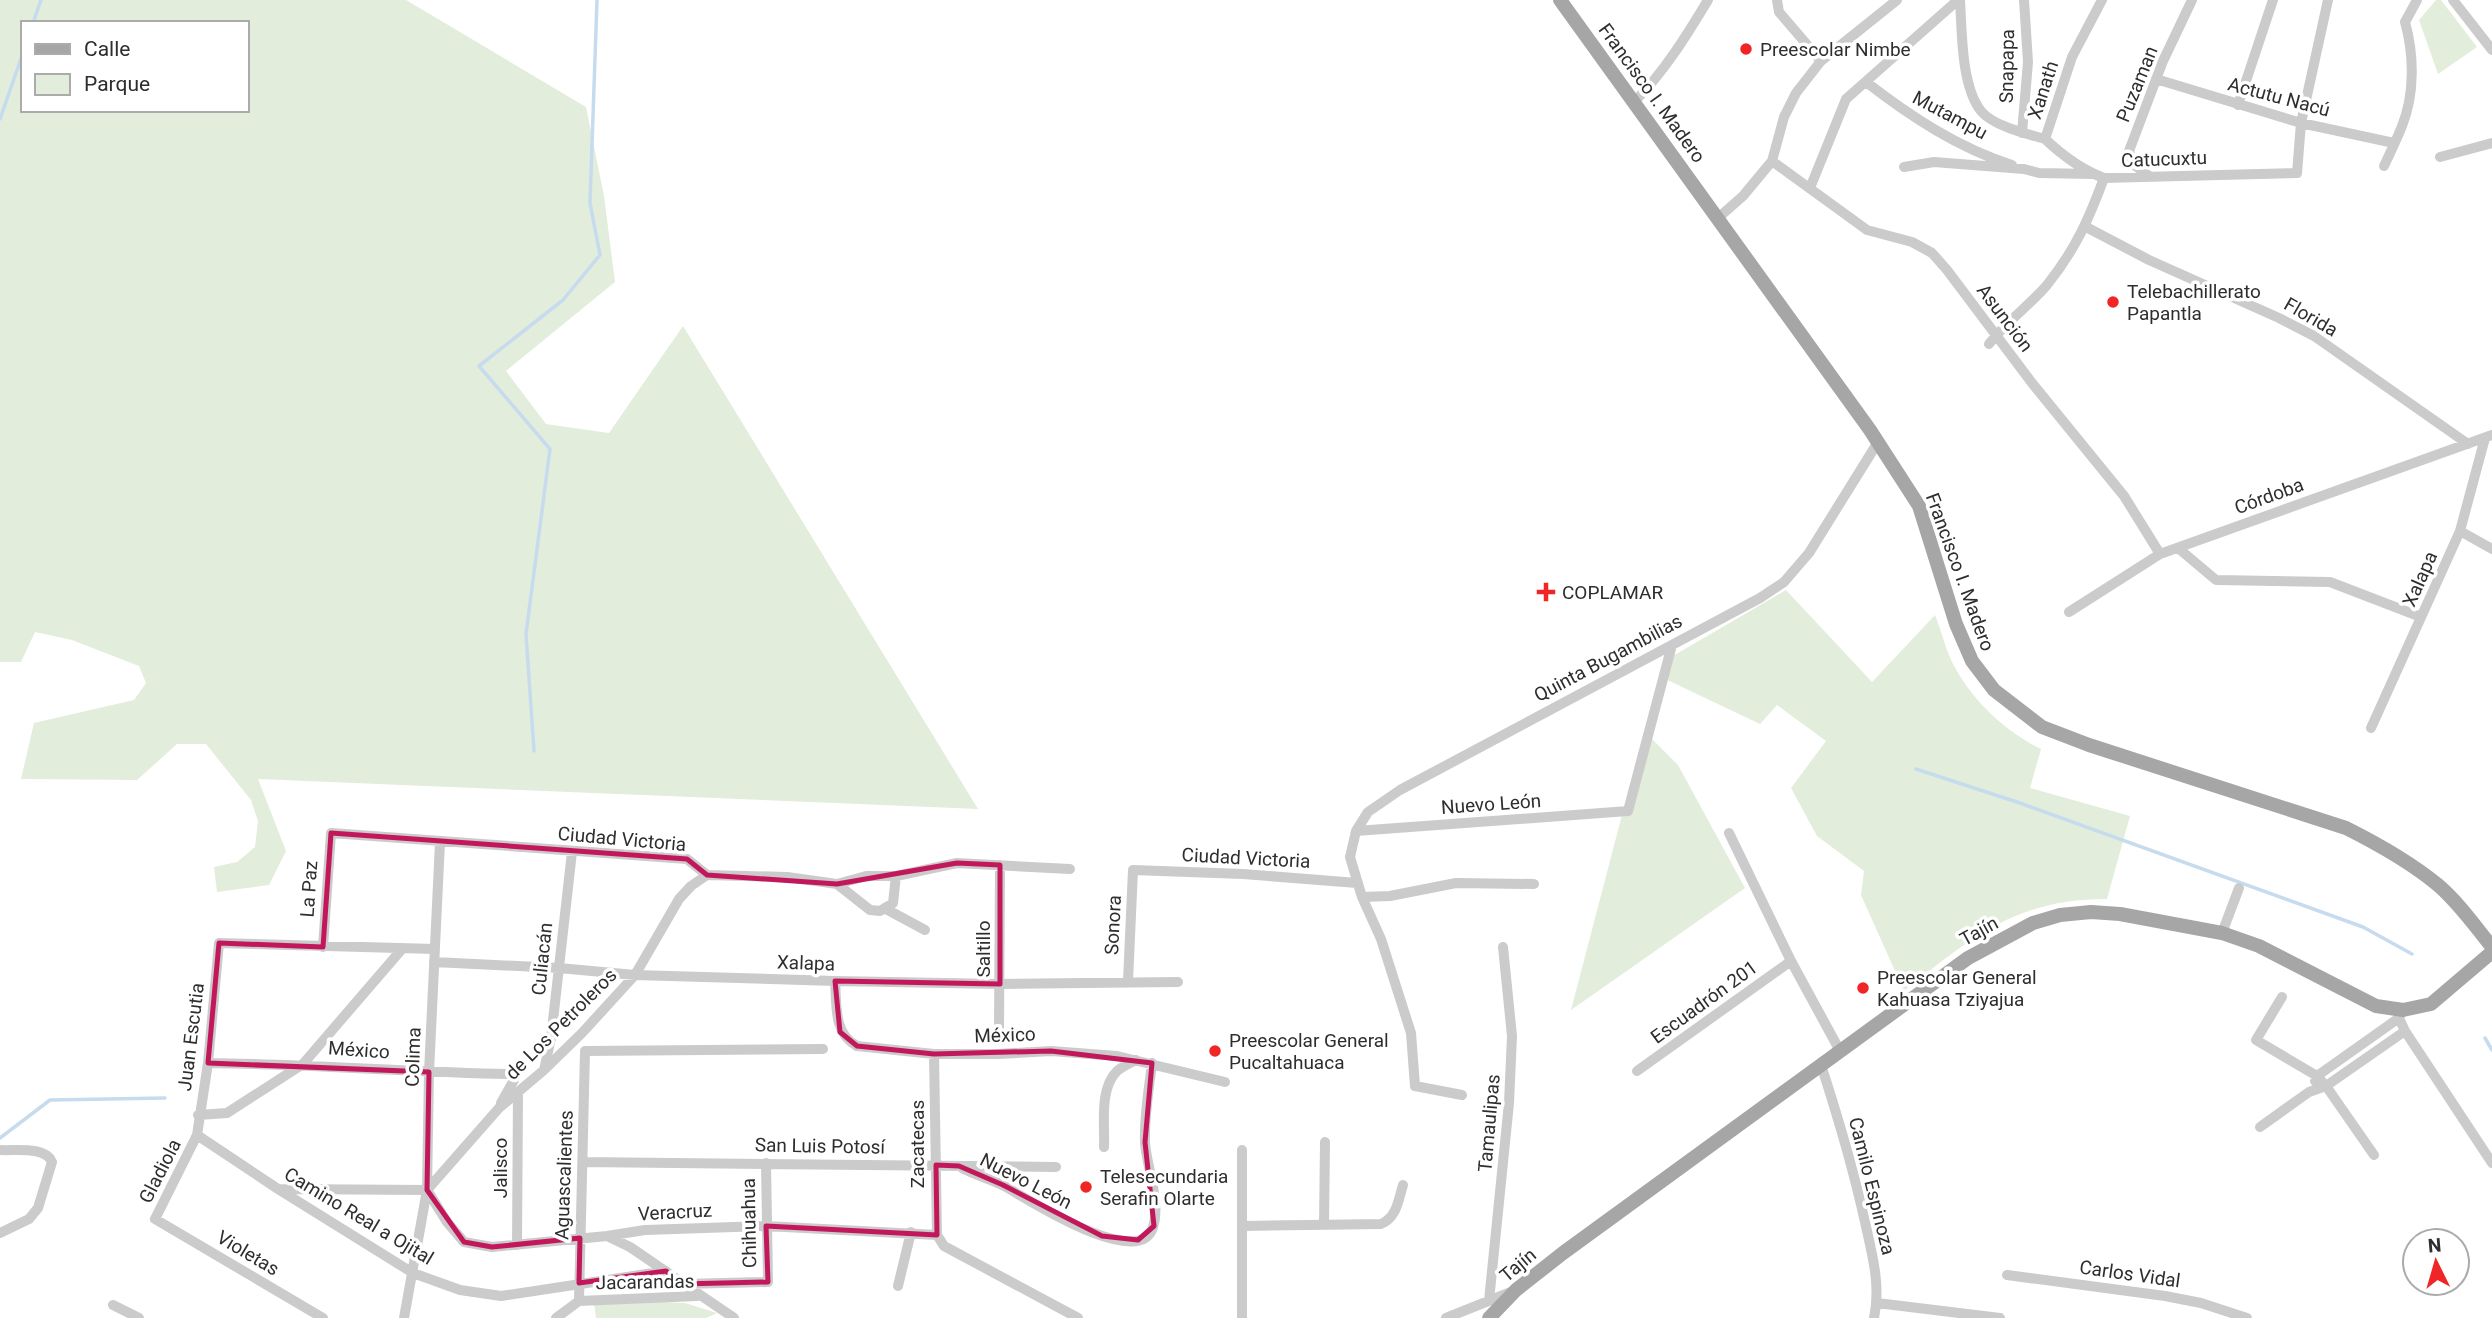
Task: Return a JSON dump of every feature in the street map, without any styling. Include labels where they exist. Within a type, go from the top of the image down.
[{"type":"main road","name":"Francisco I. Madero","points":[[1560,0],[1878,443],[1919,506],[1956,624],[1972,662],[1994,690],[2042,727],[2089,745],[2338,825],[2378,844],[2439,886],[2461,908],[2492,947]]},
{"type":"main road","name":"Tajín","points":[[1489,1318],[1516,1290],[1968,958],[2034,923],[2060,915],[2091,912],[2142,917],[2222,933],[2259,946],[2375,1006],[2401,1014]]},
{"type":"main road","points":[[2401,1014],[2431,1004],[2492,952]]},
{"type":"street","points":[[1634,101],[1689,32],[1708,0]]},
{"type":"street","points":[[1777,0],[1779,12],[1821,61]]},
{"type":"street","points":[[1718,218],[1743,196],[1772,162],[1784,117],[1796,93],[1821,61],[1897,0]]},
{"type":"street","points":[[1810,188],[1846,99],[1959,0]]},
{"type":"street","name":"Xanath","points":[[1959,0],[1966,72],[1974,99],[1982,113],[2022,133],[2045,139],[2072,57],[2102,0]]},
{"type":"street","name":"Snapapa","points":[[2022,133],[2028,62],[2024,0]]},
{"type":"street","name":"Puzaman","points":[[2149,176],[2133,164],[2129,151],[2156,79],[2192,0]]},
{"type":"street","points":[[2238,105],[2273,0]]},
{"type":"street","points":[[2301,123],[2328,0]]},
{"type":"street","points":[[2384,166],[2403,123],[2412,75],[2412,47],[2405,22],[2417,0]]},
{"type":"street","points":[[2453,0],[2492,50]]},
{"type":"street","name":"Actutu Nacú","points":[[2156,79],[2301,123],[2393,143]]},
{"type":"street","name":"Mutampu","points":[[1866,82],[1905,112],[1949,137],[2008,164],[2039,173],[2092,174]]},
{"type":"street","name":"Catucuxtu","points":[[2045,139],[2057,151],[2092,174],[2104,178],[2297,173],[2301,123]]},
{"type":"street","points":[[2440,157],[2492,143]]},
{"type":"street","name":"Asunción","points":[[1772,162],[1867,230],[1912,242],[1931,253],[1947,270],[1992,340],[2124,496],[2160,554]]},
{"type":"street","name":"Mutampu","points":[[1904,167],[1934,162],[2024,169]]},
{"type":"street","points":[[1992,340],[2048,284],[2086,227],[2104,178]]},
{"type":"street","name":"Florida","points":[[2086,227],[2149,260],[2314,336],[2468,444]]},
{"type":"street","name":"Córdoba","points":[[2069,612],[2160,554],[2488,437]]},
{"type":"street","name":"Xalapa","points":[[2371,728],[2460,531],[2488,437]]},
{"type":"street","name":"Quinta Bugambilias","points":[[1356,831],[1368,812],[1400,790],[1759,598],[1784,582],[1809,554],[1878,443]]},
{"type":"street","points":[[2460,531],[2492,549]]},
{"type":"street","points":[[2178,548],[2216,580],[2330,582],[2421,617]]},
{"type":"street","name":"Nuevo León","points":[[1356,831],[1628,811],[1672,645]]},
{"type":"street","points":[[1356,831],[1350,857],[1362,897],[1381,939],[1410,1033],[1415,1086],[1462,1095]]},
{"type":"street","name":"Ciudad Victoria","points":[[331,833],[687,859],[707,876]]},
{"type":"street","name":"La Paz","points":[[323,947],[331,833]]},
{"type":"street","points":[[1729,833],[1791,961],[1840,1051]]},
{"type":"street","name":"Colima","points":[[404,1318],[427,1190],[429,1072],[440,842]]},
{"type":"street","name":"Culiacán","points":[[544,1070],[551,1038],[572,852]]},
{"type":"street","points":[[707,876],[787,877],[837,884],[866,876],[896,876],[957,863],[1070,869]]},
{"type":"street","name":"Saltillo","points":[[999,1032],[1000,865]]},
{"type":"street","name":"Ciudad Victoria","points":[[1133,870],[1243,874],[1357,883]]},
{"type":"street","name":"Sonora","points":[[1128,981],[1133,870]]},
{"type":"street","name":"de Los Petroleros","points":[[427,1190],[499,1108],[582,1033],[635,975],[678,899],[691,886],[707,876]]},
{"type":"street","points":[[837,884],[870,910],[880,911],[893,903],[896,876]]},
{"type":"street","points":[[1362,897],[1390,896],[1456,883],[1534,884]]},
{"type":"street","points":[[2222,933],[2239,888]]},
{"type":"street","points":[[886,909],[925,930]]},
{"type":"street","name":"Juan Escutia","points":[[196,1136],[208,1063],[219,943],[323,947]]},
{"type":"street","points":[[323,947],[435,949]]},
{"type":"street","name":"Tamaulipas","points":[[1489,1301],[1511,1076],[1512,1036],[1503,947]]},
{"type":"street","points":[[198,1115],[227,1113],[303,1064],[401,949]]},
{"type":"street","name":"Escuadrón 201","points":[[1637,1071],[1791,961]]},
{"type":"street","name":"Xalapa","points":[[434,962],[635,975],[835,981],[1000,984],[1178,982]]},
{"type":"street","name":"México","points":[[835,981],[840,1032],[847,1041],[857,1046],[934,1054],[1051,1051],[1136,1060],[1225,1082]]},
{"type":"street","points":[[2282,997],[2256,1040],[2317,1076],[2374,1155]]},
{"type":"street","points":[[2309,1092],[2317,1076],[2401,1014],[2405,1031],[2492,1163]]},
{"type":"street","points":[[2260,1127],[2309,1092],[2326,1086],[2405,1031]]},
{"type":"street","points":[[2357,1048],[2363,1060]]},
{"type":"street","name":"Aguascalientes","points":[[579,1301],[584,1051],[823,1049]]},
{"type":"street","name":"Zacatecas","points":[[934,1054],[937,1234]]},
{"type":"street","points":[[1104,1147],[1106,1096],[1110,1082],[1116,1072],[1136,1060]]},
{"type":"street","name":"México","points":[[208,1063],[303,1064],[509,1074],[514,1080],[499,1108]]},
{"type":"street","name":"Nuevo León","points":[[958,1166],[1003,1185],[1049,1214],[1102,1236],[1122,1241],[1138,1240],[1146,1236],[1154,1226],[1153,1191],[1145,1142],[1152,1063]]},
{"type":"street","name":"Camilo Espinoza","points":[[1821,1065],[1851,1158],[1878,1286],[1874,1318]]},
{"type":"street","name":"Jalisco","points":[[517,1245],[518,1092]]},
{"type":"street","name":"Camino Real a Ojital","points":[[196,1136],[413,1273],[460,1290],[501,1296],[666,1271]]},
{"type":"street","name":"Gladiola","points":[[155,1219],[196,1136]]},
{"type":"street","points":[[1324,1225],[1325,1142]]},
{"type":"street","points":[[0,1150],[43,1153],[50,1157],[52,1163],[38,1208],[33,1214],[0,1233]]},
{"type":"street","points":[[1242,1150],[1242,1318]]},
{"type":"street","name":"San Luis Potosí","points":[[583,1162],[1056,1167]]},
{"type":"street","name":"Chihuahua","points":[[681,1284],[768,1282],[766,1163]]},
{"type":"street","points":[[1243,1226],[1381,1224],[1389,1221],[1394,1214],[1403,1185]]},
{"type":"street","points":[[278,1189],[427,1190]]},
{"type":"street","name":"Veracruz","points":[[427,1190],[447,1222],[464,1242],[492,1247],[645,1230],[766,1226],[937,1234]]},
{"type":"street","name":"Violetas","points":[[155,1219],[323,1318]]},
{"type":"street","points":[[898,1286],[911,1232]]},
{"type":"street","points":[[937,1234],[944,1246],[1078,1318]]},
{"type":"street","points":[[607,1236],[630,1247],[699,1296]]},
{"type":"street","name":"Carlos Vidal","points":[[2007,1275],[2165,1296],[2201,1303],[2247,1318]]},
{"type":"street","points":[[1446,1318],[1516,1290]]},
{"type":"street","name":"Jacarandas","points":[[556,1318],[579,1301],[699,1296],[733,1318]]},
{"type":"street","points":[[1877,1303],[2000,1318]]},
{"type":"street","points":[[113,1305],[126,1315],[139,1318]]},
{"type":"highlighted area","points":[[331,833],[687,859],[707,875],[837,884],[957,863],[1000,865],[1000,984],[835,981],[840,1032],[857,1046],[934,1054],[1051,1051],[1152,1063],[1145,1142],[1154,1226],[1138,1240],[1102,1236],[1003,1185],[959,1166],[936,1165],[937,1235],[766,1226],[768,1282],[681,1284],[666,1271],[579,1283],[580,1238],[492,1247],[464,1242],[427,1190],[429,1072],[208,1063],[219,943],[323,947]]},
{"type":"green space","points":[[0,0],[406,0],[586,107],[604,196],[615,282],[506,371],[546,424],[609,433],[683,326],[978,809],[258,779],[286,851],[269,885],[217,892],[214,867],[237,862],[255,847],[258,821],[251,800],[206,744],[177,744],[137,780],[21,779],[34,723],[134,700],[146,683],[139,666],[72,640],[35,632],[21,662],[0,662]]},
{"type":"green space","points":[[2436,0],[2441,0],[2477,47],[2438,74],[2419,20]]},
{"type":"green space","points":[[1786,590],[1872,682],[1935,615],[1952,662],[1978,701],[2014,733],[2041,749],[2030,788],[2130,816],[2107,899],[2046,906],[2021,914],[1974,938],[1904,991],[1861,895],[1864,871],[1817,836],[1791,788],[1826,741],[1777,705],[1760,724],[1661,677],[1666,660]]},
{"type":"green space","points":[[1644,731],[1678,765],[1745,888],[1571,1010]]},
{"type":"green space","points":[[594,1302],[685,1303],[717,1313],[706,1318],[596,1318]]},
{"type":"waterway","points":[[34,21],[41,0]]},
{"type":"waterway","points":[[534,751],[526,634],[550,449],[479,366],[563,300],[600,255],[590,203],[597,0]]},
{"type":"waterway","points":[[0,119],[21,59]]},
{"type":"waterway","points":[[1916,769],[2020,803],[2363,927],[2412,954]]},
{"type":"waterway","points":[[2485,1038],[2492,1050]]},
{"type":"waterway","points":[[0,1138],[50,1100],[165,1098]]},
{"type":"place","name":"Preescolar Nimbe","points":[[1746,49]]},
{"type":"place","name":"Telebachillerato Papantla","points":[[2113,302]]},
{"type":"place","name":"COPLAMAR","points":[[1546,592]]},
{"type":"place","name":"Preescolar General Kahuasa Tziyajua","points":[[1863,988]]},
{"type":"place","name":"Preescolar General Pucaltahuaca","points":[[1215,1051]]},
{"type":"place","name":"Telesecundaria Serafin Olarte","points":[[1086,1187]]}]
